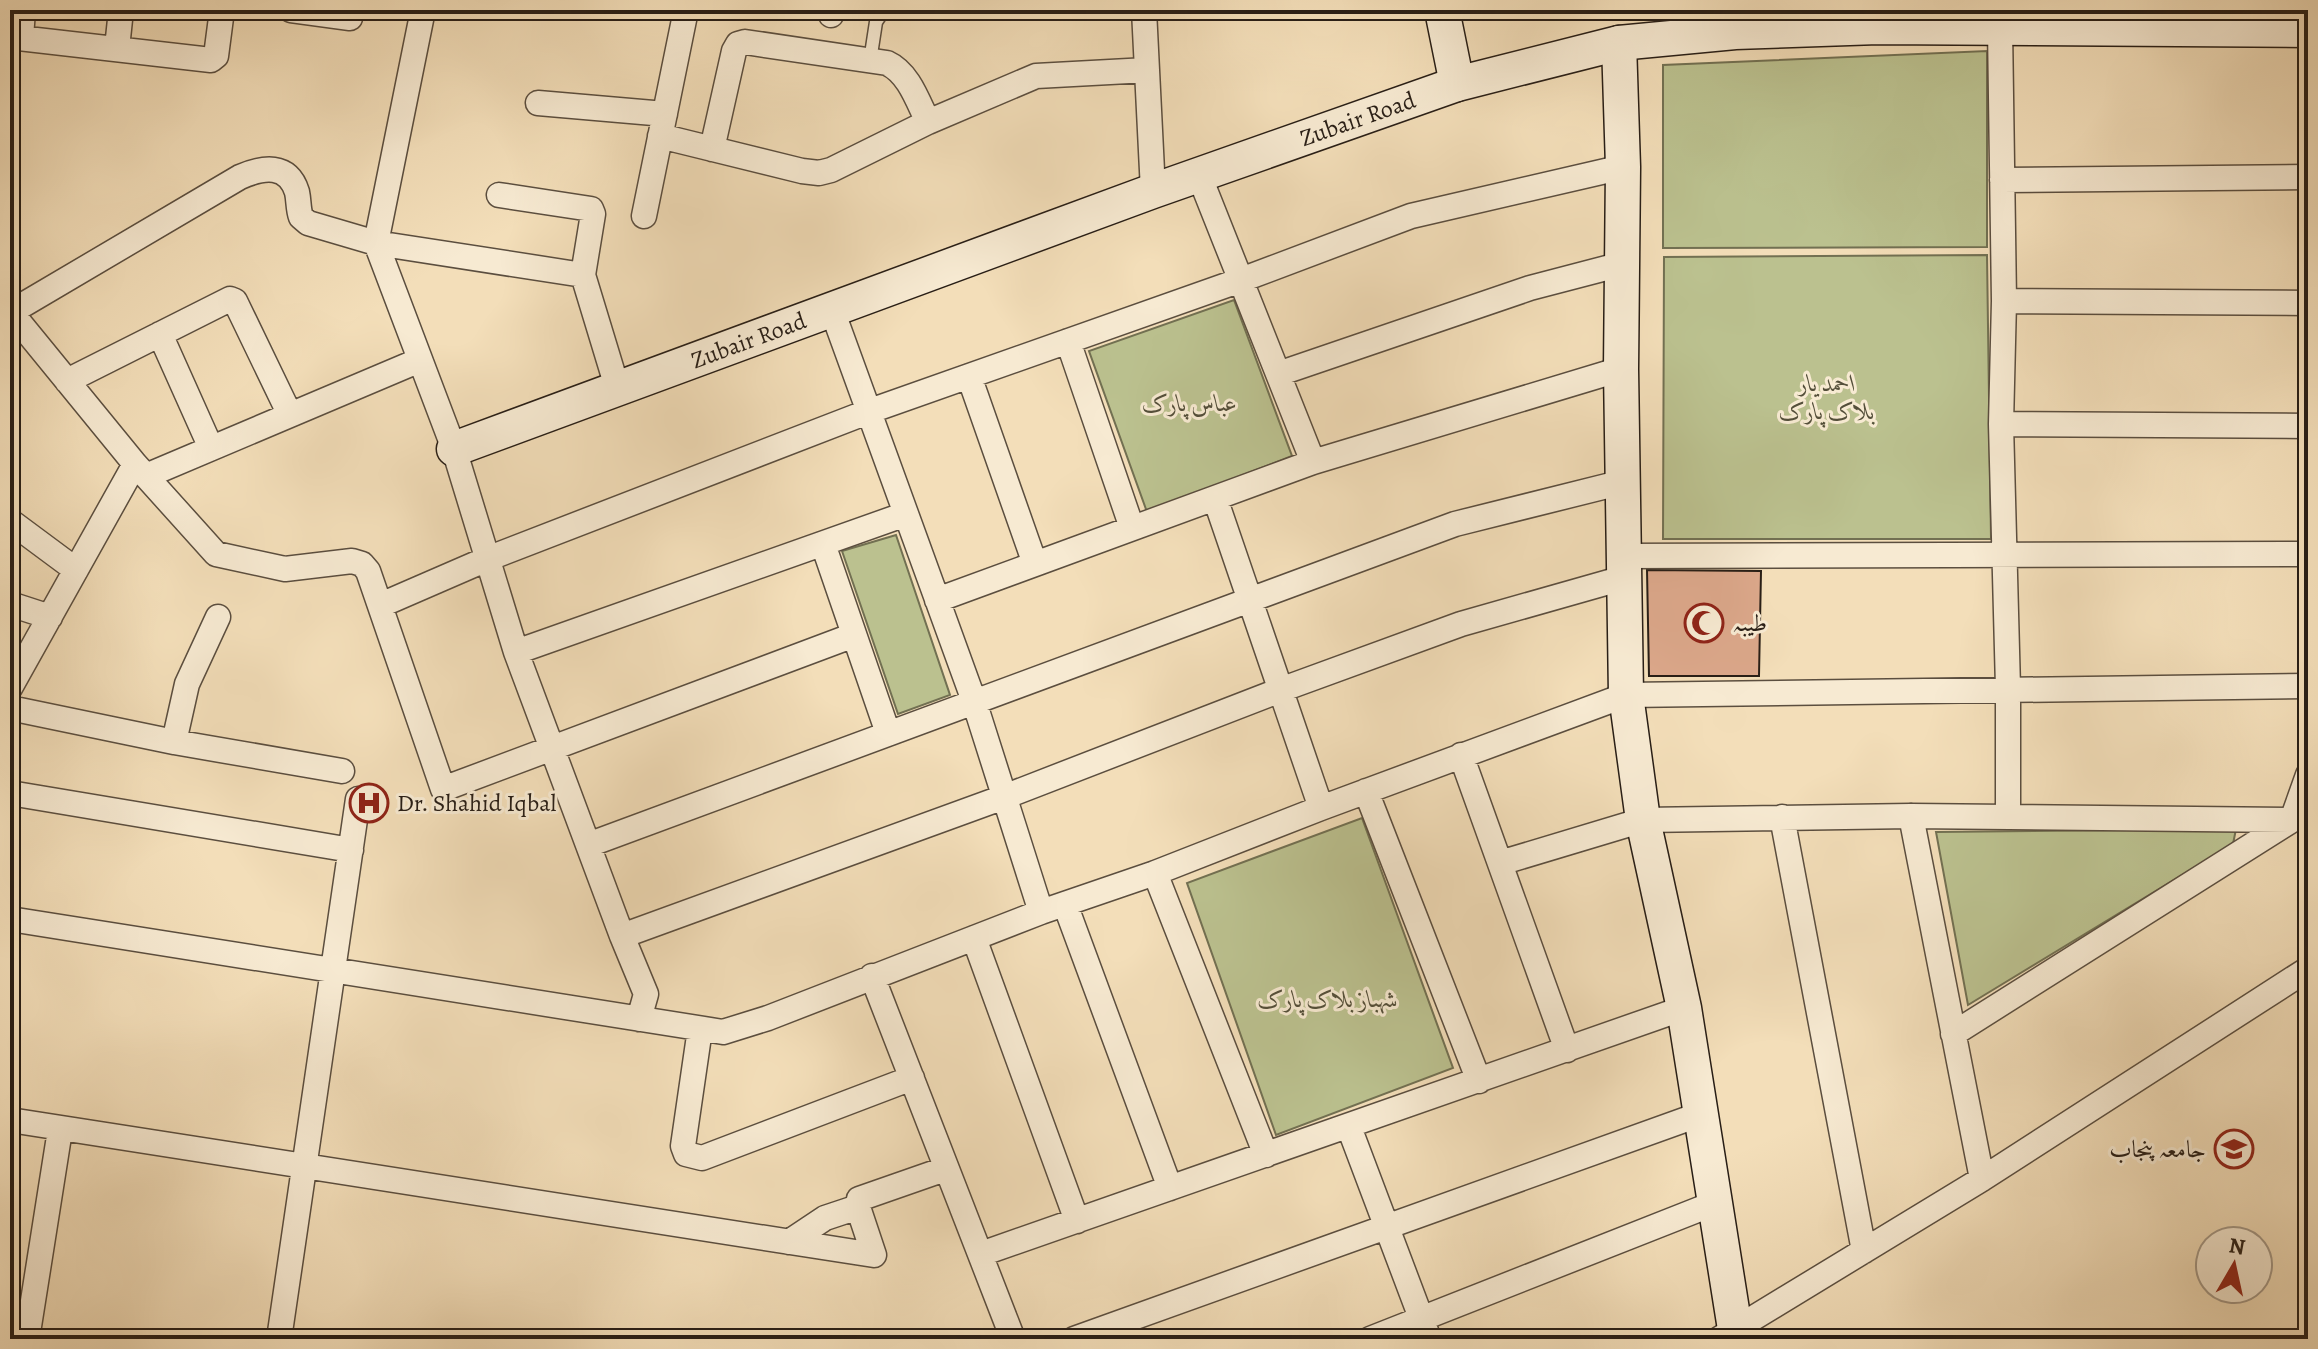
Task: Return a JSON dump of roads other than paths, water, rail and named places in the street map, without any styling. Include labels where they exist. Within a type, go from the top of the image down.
[{"type":"street","points":[[23,10],[16,37],[211,60],[216,56],[222,10]]},
{"type":"street","points":[[117,48],[121,10]]},
{"type":"street","points":[[291,10],[350,18]]},
{"type":"street","points":[[423,10],[376,243],[454,449],[516,652],[551,750],[646,994],[639,1019]]},
{"type":"street","points":[[644,216],[686,10]]},
{"type":"street","points":[[1144,10],[1153,191]]},
{"type":"street","points":[[1442,10],[1457,84]]},
{"type":"street","name":"Zubair Road","points":[[454,449],[1153,191],[1457,84],[1619,43],[1878,19],[2000,28],[2232,20],[2308,30]]},
{"type":"street","points":[[2000,28],[2004,301],[2001,424],[2008,817]]},
{"type":"street","points":[[712,149],[738,44],[745,42],[897,68],[928,122]]},
{"type":"street","points":[[1619,43],[1623,167],[1621,369],[1626,695],[1643,820],[1684,1008],[1701,1114],[1715,1203],[1727,1334],[1982,1179],[2308,969]]},
{"type":"street","points":[[538,103],[662,125],[712,149],[819,173],[1036,76],[1147,70]]},
{"type":"street","points":[[381,605],[487,559],[870,411],[1241,280],[1411,216],[1623,167]]},
{"type":"street","points":[[583,275],[376,243],[308,223],[298,209],[298,196],[292,180],[279,170],[259,169],[240,177],[10,312],[140,470],[216,554],[285,569],[352,561],[362,564],[368,571],[381,605],[443,789],[854,635]]},
{"type":"street","points":[[1199,175],[1313,462]]},
{"type":"street","points":[[2002,180],[2308,177]]},
{"type":"street","points":[[499,195],[591,209],[593,214],[583,275],[617,387]]},
{"type":"street","points":[[1278,374],[1530,288],[1622,264]]},
{"type":"street","points":[[67,381],[225,300],[235,301],[290,415]]},
{"type":"street","points":[[2004,301],[2308,303]]},
{"type":"street","points":[[832,310],[974,701],[1041,912]]},
{"type":"street","points":[[160,334],[211,448]]},
{"type":"street","points":[[1068,341],[1132,528]]},
{"type":"street","points":[[10,688],[76,570],[140,470],[211,448],[420,360]]},
{"type":"street","points":[[937,600],[1313,462],[1621,369]]},
{"type":"street","points":[[969,376],[1035,564]]},
{"type":"street","points":[[2001,424],[2308,426]]},
{"type":"street","points":[[588,845],[1455,524],[1623,482]]},
{"type":"street","points":[[1215,498],[1283,689],[1321,808]]},
{"type":"street","points":[[516,652],[906,514]]},
{"type":"street","points":[[10,521],[76,570]]},
{"type":"street","points":[[823,544],[888,733]]},
{"type":"street","points":[[622,936],[1004,797],[1283,689],[1624,567],[2005,556],[2308,554]]},
{"type":"street","points":[[10,604],[50,617]]},
{"type":"street","points":[[174,742],[187,684],[218,617]]},
{"type":"street","points":[[10,919],[723,1032],[768,1018],[1041,912],[1155,873],[1626,695],[2308,686]]},
{"type":"street","points":[[10,708],[174,742],[342,771]]},
{"type":"street","points":[[1461,755],[1567,1050]]},
{"type":"street","points":[[1953,1034],[2292,820],[2308,775]]},
{"type":"street","points":[[1366,791],[1479,1081]]},
{"type":"street","points":[[10,793],[351,850]]},
{"type":"street","points":[[279,1339],[358,799]]},
{"type":"street","points":[[1911,816],[1982,1179]]},
{"type":"street","points":[[1500,863],[1643,820],[1911,816],[2292,820]]},
{"type":"street","points":[[1782,817],[1864,1251]]},
{"type":"street","points":[[1155,873],[1266,1155]]},
{"type":"street","points":[[1065,904],[1170,1188]]},
{"type":"street","points":[[974,938],[1077,1221]]},
{"type":"street","points":[[872,976],[1013,1339]]},
{"type":"street","points":[[981,1254],[1684,1008]]},
{"type":"street","points":[[700,1029],[683,1146],[686,1154],[693,1158],[702,1158],[912,1078]]},
{"type":"street","points":[[1074,1339],[1701,1114]]},
{"type":"street","points":[[10,1120],[874,1255],[858,1207],[859,1199],[945,1169]]},
{"type":"street","points":[[1349,1127],[1425,1329]]},
{"type":"street","points":[[27,1339],[20,1312],[60,1130]]},
{"type":"street","points":[[1370,1339],[1425,1329],[1715,1203]]},
{"type":"street","points":[[789,1242],[825,1218],[858,1207]]},
{"type":"lane","points":[[795,10],[832,13]]},
{"type":"lane","points":[[870,61],[876,22],[884,10]]},
{"type":"place","name":"طیبہ","points":[[1704,623]]},
{"type":"place","name":"Dr. Shahid Iqbal","points":[[369,803]]},
{"type":"place","name":"جامعہ پنجاب","points":[[2234,1149]]},
{"type":"park label","name":"احمد یار بلاک پارک","points":[[1827,397]]},
{"type":"park label","name":"عباس پارک","points":[[1190,403]]},
{"type":"park label","name":"شہباز بلاک پارک","points":[[1328,999]]}]
